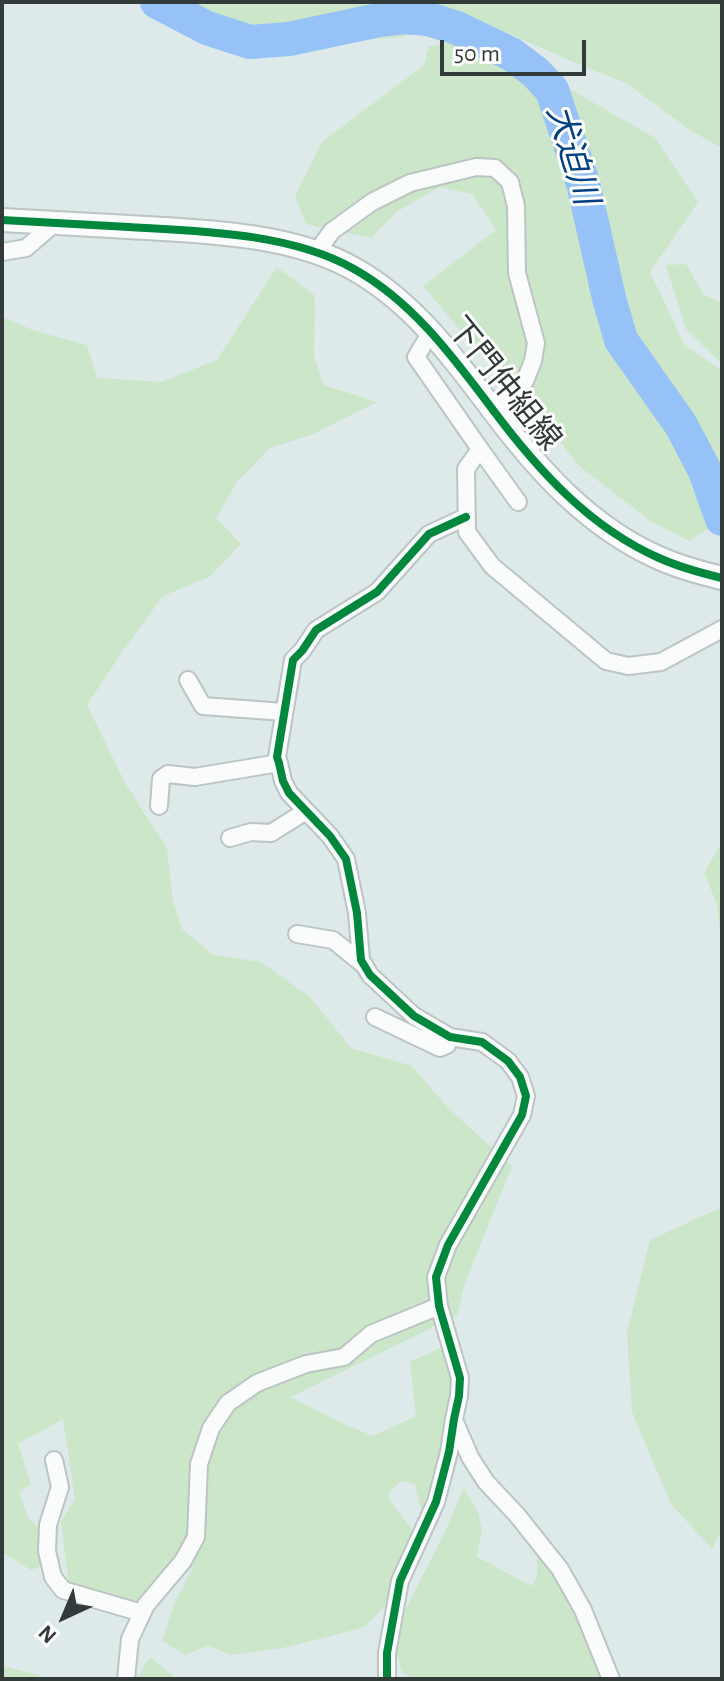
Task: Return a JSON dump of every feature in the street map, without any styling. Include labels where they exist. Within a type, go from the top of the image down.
[{"type":"street","points":[[316,253],[332,231],[372,202],[410,183],[476,167],[495,168],[510,182],[516,206],[517,273],[536,343],[525,381],[496,414]]},
{"type":"street","name":"下門仲組線","points":[[2,220],[216,232],[281,243],[352,267],[383,287],[448,350],[542,470],[573,502],[623,539],[659,558],[722,578]]},
{"type":"street","points":[[2,252],[26,248],[55,223]]},
{"type":"street","points":[[431,332],[416,357],[518,502]]},
{"type":"street","points":[[480,449],[466,469],[467,532],[492,566],[606,661],[628,666],[661,662],[722,629]]},
{"type":"street","points":[[387,1679],[387,1653],[400,1581],[436,1502],[459,1396],[460,1378],[439,1306],[436,1277],[448,1245],[522,1115],[526,1096],[520,1077],[508,1061],[482,1042],[450,1037],[414,1016],[370,975],[361,960],[357,913],[346,859],[330,836],[289,793],[277,757],[293,660],[316,630],[377,592],[429,534],[466,517]]},
{"type":"street","points":[[188,680],[203,706],[284,712]]},
{"type":"street","points":[[159,806],[161,779],[168,774],[195,777],[279,763]]},
{"type":"street","points":[[230,838],[251,832],[271,833],[306,811]]},
{"type":"street","points":[[297,934],[333,940],[364,965]]},
{"type":"street","points":[[375,1017],[440,1048],[447,1045],[450,1037]]},
{"type":"street","points":[[126,1679],[130,1639],[142,1613],[183,1561],[196,1537],[199,1464],[211,1428],[228,1403],[257,1383],[306,1364],[344,1357],[371,1334],[439,1306]]},
{"type":"street","points":[[454,1419],[470,1457],[486,1482],[560,1569],[583,1610],[611,1679]]},
{"type":"street","points":[[54,1460],[60,1487],[48,1525],[47,1551],[53,1577],[63,1590],[142,1613]]},
{"type":"green space","points":[[145,2],[722,2],[722,148],[690,130],[626,83],[478,20],[396,38],[287,41]]},
{"type":"green space","points":[[474,40],[568,88],[655,138],[698,202],[650,272],[685,346],[722,370],[722,555],[718,523],[689,541],[652,522],[579,466],[544,421],[536,397],[488,363],[423,286],[496,230],[472,194],[440,187],[398,211],[371,238],[306,224],[295,196],[322,142],[424,65],[429,46]]},
{"type":"green space","points":[[686,264],[703,294],[722,303],[722,364],[686,329],[666,265]]},
{"type":"green space","points":[[277,267],[315,296],[314,356],[323,385],[377,402],[311,435],[270,448],[237,482],[216,518],[241,544],[209,577],[163,596],[87,705],[125,783],[167,848],[173,901],[182,929],[214,955],[261,962],[310,997],[351,1048],[412,1066],[448,1108],[512,1166],[465,1283],[457,1315],[291,1397],[373,1436],[416,1416],[410,1362],[452,1342],[462,1401],[462,1436],[453,1475],[427,1537],[415,1484],[400,1481],[387,1496],[416,1535],[404,1584],[365,1627],[283,1648],[232,1655],[208,1646],[185,1655],[162,1641],[174,1605],[194,1565],[145,1619],[70,1594],[61,1522],[75,1499],[63,1419],[18,1444],[31,1484],[19,1493],[28,1517],[50,1539],[50,1563],[31,1570],[2,1552],[2,317],[35,331],[87,345],[97,378],[161,382],[217,360]]},
{"type":"green space","points":[[722,842],[722,955],[717,904],[704,873]]},
{"type":"green space","points":[[722,1207],[722,1529],[712,1549],[671,1504],[632,1412],[627,1333],[650,1240]]},
{"type":"green space","points":[[464,1488],[478,1512],[482,1530],[477,1557],[532,1586],[537,1577],[537,1555],[551,1567],[612,1679],[413,1679],[402,1672],[392,1636]]},
{"type":"green space","points":[[150,1657],[177,1679],[136,1679]]},
{"type":"green space","points":[[2,1666],[54,1679],[2,1679]]},
{"type":"waterway","name":"犬迫川","points":[[157,2],[207,28],[250,42],[289,39],[379,20],[404,17],[428,19],[457,28],[511,54],[535,72],[552,90],[583,183],[621,340],[681,425],[705,471],[722,519]]},
{"type":"cycle path","points":[[2,220],[244,236],[302,248],[354,269],[395,298],[431,332],[528,454],[588,513],[610,530],[659,558],[722,578]]},
{"type":"cycle path","points":[[387,1679],[387,1653],[400,1581],[436,1502],[459,1396],[460,1378],[439,1306],[436,1277],[448,1245],[522,1115],[526,1096],[520,1077],[508,1061],[482,1042],[450,1037],[414,1016],[370,975],[361,960],[357,913],[346,859],[330,836],[289,793],[277,757],[293,660],[316,630],[377,592],[429,534],[466,517]]}]
